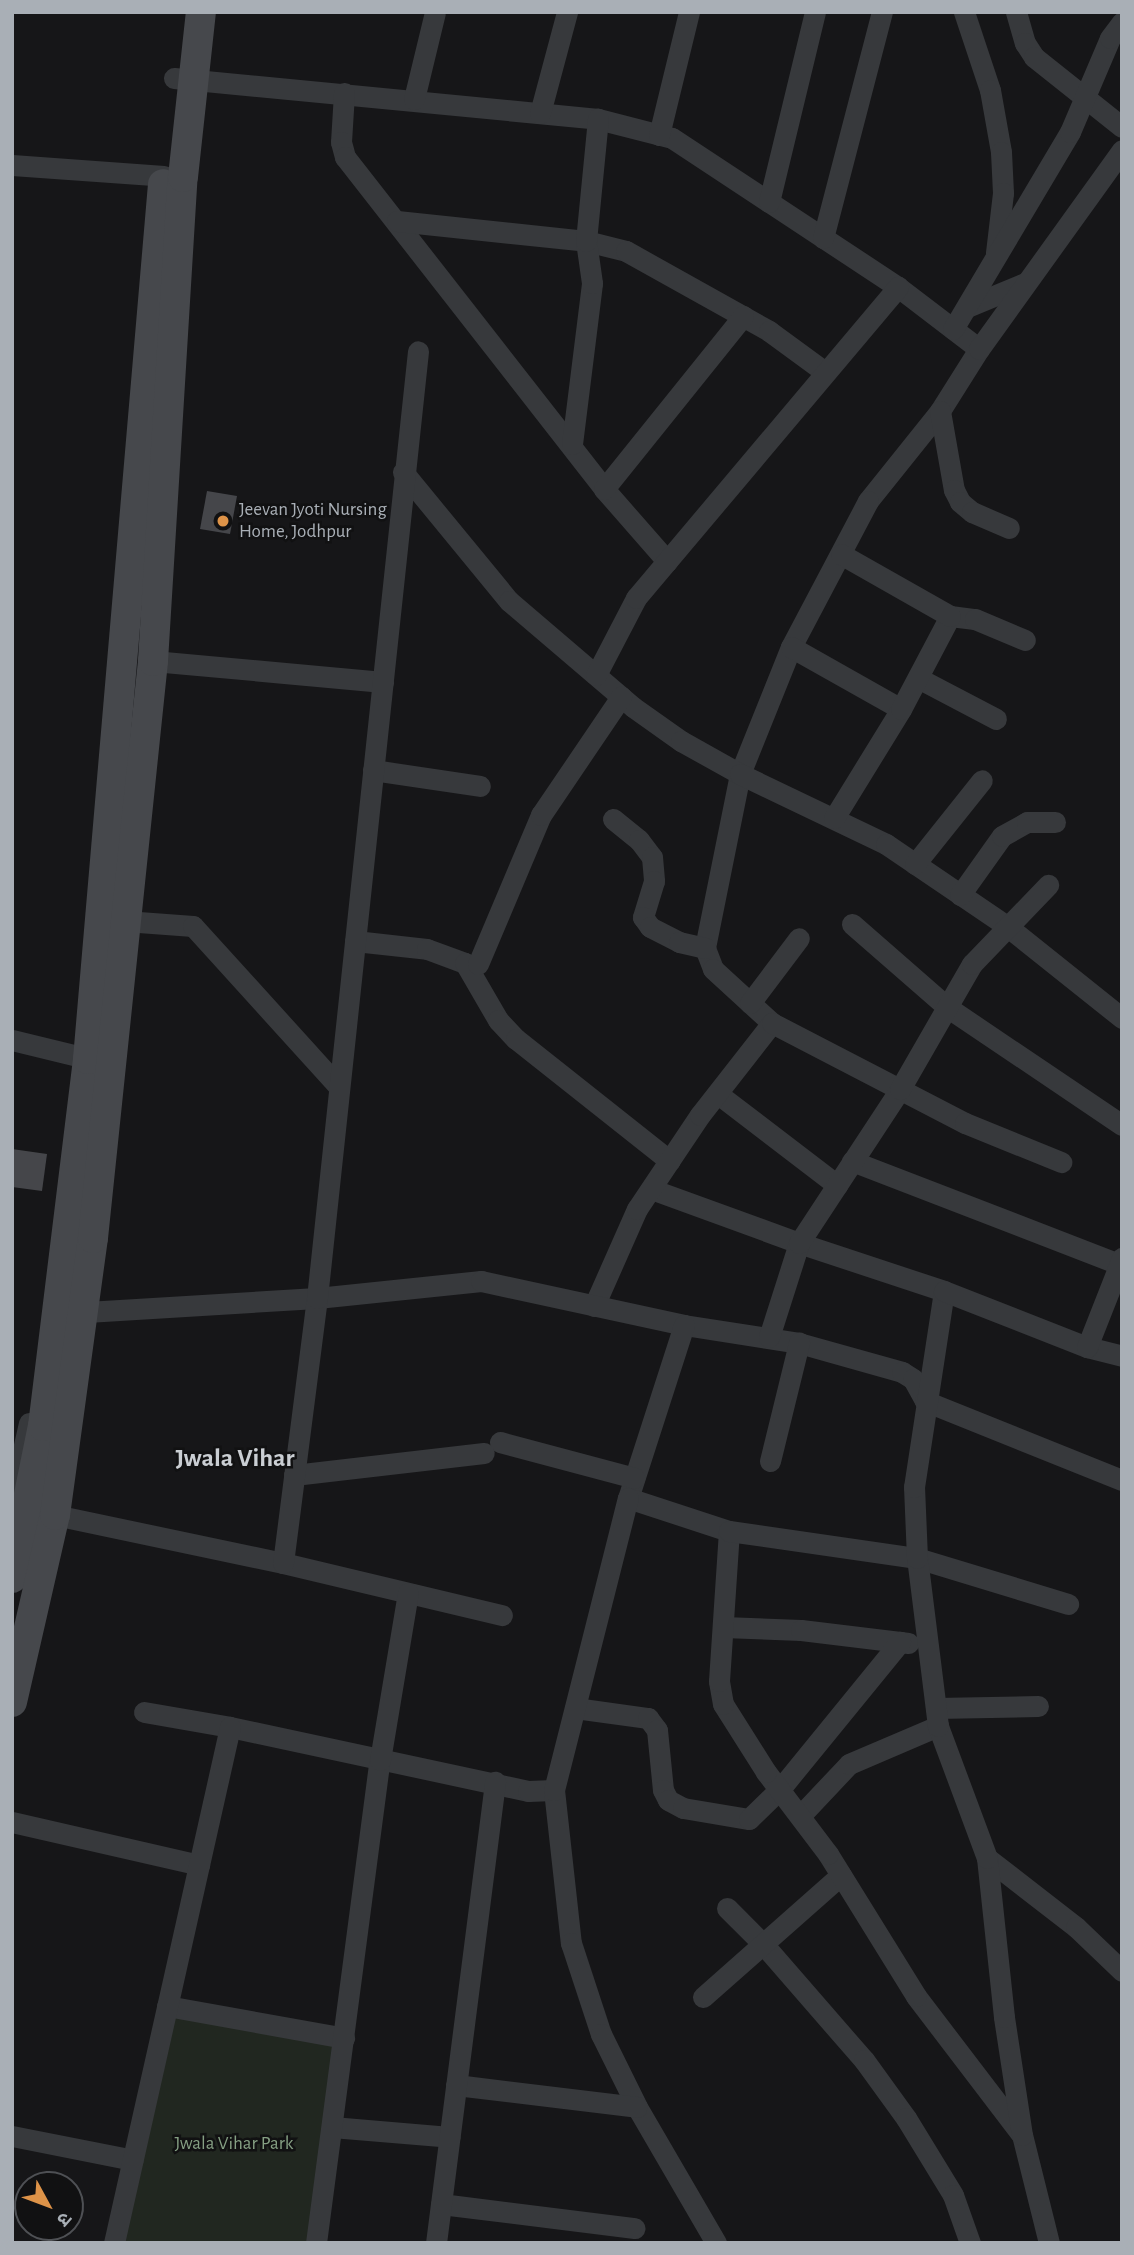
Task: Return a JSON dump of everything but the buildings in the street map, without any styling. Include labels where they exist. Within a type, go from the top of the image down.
[{"type":"main road","points":[[93,1060],[125,921],[153,660],[183,177],[184,78],[180,12]]},
{"type":"main road","points":[[12,1702],[55,1515],[164,176],[201,12]]},
{"type":"main road","points":[[12,1578],[28,1422],[70,1313]]},
{"type":"street","points":[[414,99],[435,12]]},
{"type":"street","points":[[540,113],[567,12]]},
{"type":"street","points":[[659,135],[689,12]]},
{"type":"street","points":[[769,202],[815,12]]},
{"type":"street","points":[[823,238],[882,12]]},
{"type":"street","points":[[964,12],[990,90],[1001,152],[1003,193],[995,262]]},
{"type":"street","points":[[1016,12],[1025,43],[1034,57],[1122,127]]},
{"type":"street","points":[[953,329],[1070,132],[1084,99],[1118,36]]},
{"type":"street","points":[[184,78],[598,119],[672,138],[898,287],[979,349]]},
{"type":"street","points":[[344,93],[341,142],[345,157],[572,444],[604,489],[667,561]]},
{"type":"street","points":[[572,444],[592,284],[586,242],[598,119]]},
{"type":"street","points":[[1062,1162],[965,1123],[772,1023],[713,969],[705,948],[740,774],[791,647],[868,501],[940,411],[979,349],[1122,150]]},
{"type":"street","points":[[12,165],[164,176]]},
{"type":"street","points":[[397,221],[586,242],[626,251],[743,316],[825,372]]},
{"type":"street","points":[[967,307],[1026,282]]},
{"type":"street","points":[[463,960],[541,815],[615,692],[636,598],[898,287]]},
{"type":"street","points":[[604,489],[743,316]]},
{"type":"street","points":[[283,1563],[317,1298],[418,351]]},
{"type":"street","points":[[940,411],[954,490],[960,502],[972,512],[1009,527]]},
{"type":"street","points":[[403,472],[509,601],[615,692],[681,741],[740,774],[886,844],[1007,927],[1122,1018]]},
{"type":"street","points":[[841,554],[950,616],[975,619],[1025,640]]},
{"type":"street","points":[[834,818],[901,709],[950,616]]},
{"type":"street","points":[[791,647],[901,709]]},
{"type":"street","points":[[153,660],[383,682]]},
{"type":"street","points":[[918,678],[996,719]]},
{"type":"street","points":[[373,770],[480,786]]},
{"type":"street","points":[[915,864],[982,780]]},
{"type":"street","points":[[613,819],[639,839],[652,857],[654,881],[643,918],[650,927],[679,942],[705,948]]},
{"type":"street","points":[[960,895],[1002,836],[1027,822],[1055,822]]},
{"type":"street","points":[[769,1337],[799,1243],[900,1089],[972,964],[1048,885]]},
{"type":"street","points":[[125,921],[193,926],[339,1087]]},
{"type":"street","points":[[852,924],[947,1007],[1122,1125]]},
{"type":"street","points":[[750,1003],[799,938]]},
{"type":"street","points":[[355,941],[463,960],[498,1020],[516,1039],[670,1161]]},
{"type":"street","points":[[594,1306],[637,1209],[772,1023]]},
{"type":"street","points":[[12,1040],[93,1060],[12,1498]]},
{"type":"street","points":[[718,1094],[837,1185]]},
{"type":"street","points":[[852,1161],[1121,1261],[1087,1347]]},
{"type":"street","points":[[651,1189],[799,1243],[944,1291],[1087,1347],[1122,1356]]},
{"type":"street","points":[[70,1313],[317,1298],[472,1282],[684,1325],[799,1343],[902,1372],[913,1379],[925,1401],[1122,1480]]},
{"type":"street","points":[[944,1291],[925,1401],[914,1487],[917,1558],[937,1717],[987,1858],[1004,2017],[1022,2135],[1049,2243]]},
{"type":"street","points":[[684,1325],[631,1488],[575,1707],[541,1791],[571,1943],[601,2034],[630,2107],[716,2243]]},
{"type":"street","points":[[769,1461],[799,1343]]},
{"type":"street","points":[[294,1475],[492,1447],[631,1488],[729,1531],[917,1558],[1068,1604]]},
{"type":"street","points":[[55,1515],[283,1563],[502,1615]]},
{"type":"street","points":[[729,1531],[719,1681],[723,1704],[841,1875],[916,1996],[1022,2135]]},
{"type":"street","points":[[316,2243],[380,1760],[408,1593]]},
{"type":"street","points":[[723,1628],[801,1630],[928,1646]]},
{"type":"street","points":[[575,1707],[639,1716],[653,1723],[657,1730],[663,1790],[673,1804],[746,1819],[780,1789],[900,1642]]},
{"type":"street","points":[[800,1816],[849,1764],[937,1717],[1038,1706]]},
{"type":"street","points":[[144,1712],[541,1791]]},
{"type":"street","points":[[114,2243],[230,1727]]},
{"type":"street","points":[[436,2243],[495,1782]]},
{"type":"street","points":[[12,1822],[199,1865]]},
{"type":"street","points":[[987,1858],[1076,1927],[1122,1971]]},
{"type":"street","points":[[703,1997],[841,1875]]},
{"type":"street","points":[[727,1908],[763,1944],[864,2060],[906,2118],[953,2195],[970,2243]]},
{"type":"street","points":[[167,2006],[344,2038]]},
{"type":"street","points":[[456,2085],[630,2107]]},
{"type":"street","points":[[332,2126],[450,2137]]},
{"type":"street","points":[[12,2136],[133,2160]]},
{"type":"street","points":[[441,2204],[635,2228]]},
{"type":"green space","name":"Jwala Vihar Park","points":[[167,2006],[344,2038],[316,2243],[114,2243]]},
{"type":"place","name":"Jeevan Jyoti Nursing Home, Jodhpur","points":[[223,521]]},
{"type":"district","name":"Jwala Vihar","points":[[235,1459]]}]
